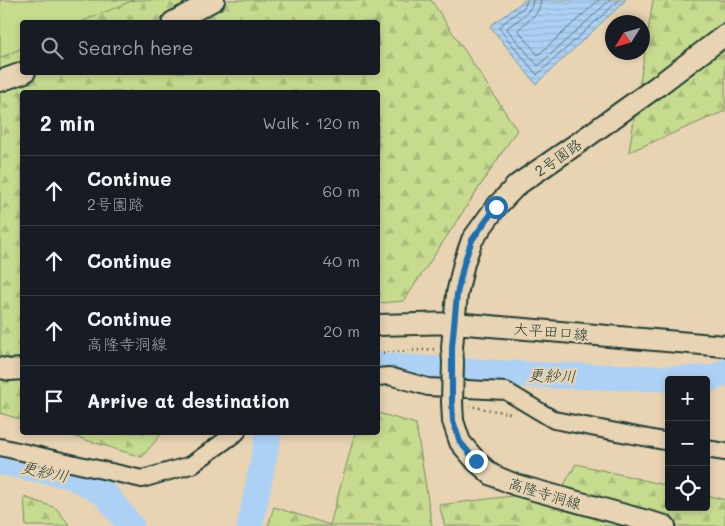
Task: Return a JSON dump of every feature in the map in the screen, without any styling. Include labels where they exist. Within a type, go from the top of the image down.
[{"type":"street","points":[[177,20],[214,0]]},
{"type":"street","name":"2号園路","points":[[452,412],[457,294],[464,263],[472,240],[496,207],[517,185],[581,142],[725,35]]},
{"type":"street","points":[[0,81],[20,74]]},
{"type":"street","name":"大平田口線","points":[[380,325],[455,323],[725,346]]},
{"type":"street","points":[[0,368],[20,369]]},
{"type":"street","points":[[380,377],[389,376],[428,387],[506,391],[554,420],[665,441]]},
{"type":"street","name":"高隆寺洞線","points":[[452,412],[460,442],[476,461],[492,475],[516,485],[577,503],[665,526]]},
{"type":"street","points":[[0,447],[142,478],[191,465],[233,435]]},
{"type":"street","points":[[710,450],[725,452]]},
{"type":"path","points":[[380,353],[453,355]]},
{"type":"path","points":[[452,412],[501,412]]},
{"type":"green space","points":[[0,0],[76,7],[89,0],[431,0],[517,130],[404,301],[380,303],[380,90],[20,90],[20,419],[0,413]]},
{"type":"green space","points":[[0,0],[134,0],[86,20],[20,20],[20,49],[0,58]]},
{"type":"green space","points":[[653,0],[725,0],[725,111],[629,152],[644,60],[650,60],[650,19]]},
{"type":"green space","points":[[380,414],[416,424],[432,526],[268,526],[274,507],[330,525],[354,435],[380,435]]},
{"type":"green space","points":[[70,435],[160,435],[142,457]]},
{"type":"green space","points":[[576,464],[665,485],[665,511],[710,511],[710,496],[725,500],[725,526],[445,526],[439,505],[561,490]]},
{"type":"green space","points":[[24,497],[56,508],[70,526],[26,526]]},
{"type":"water","points":[[525,0],[626,0],[610,15],[605,15],[605,20],[536,84],[490,26]]},
{"type":"waterway","name":"更紗川","points":[[380,366],[535,375],[688,379],[713,378],[725,372]]},
{"type":"waterway","name":"更紗川","points":[[250,526],[268,435]]},
{"type":"waterway","name":"更紗川","points":[[0,462],[72,476],[105,494],[131,526]]},
{"type":"route","points":[[476,461],[460,442],[453,421],[452,347],[457,294],[464,263],[472,240],[496,207]]}]
